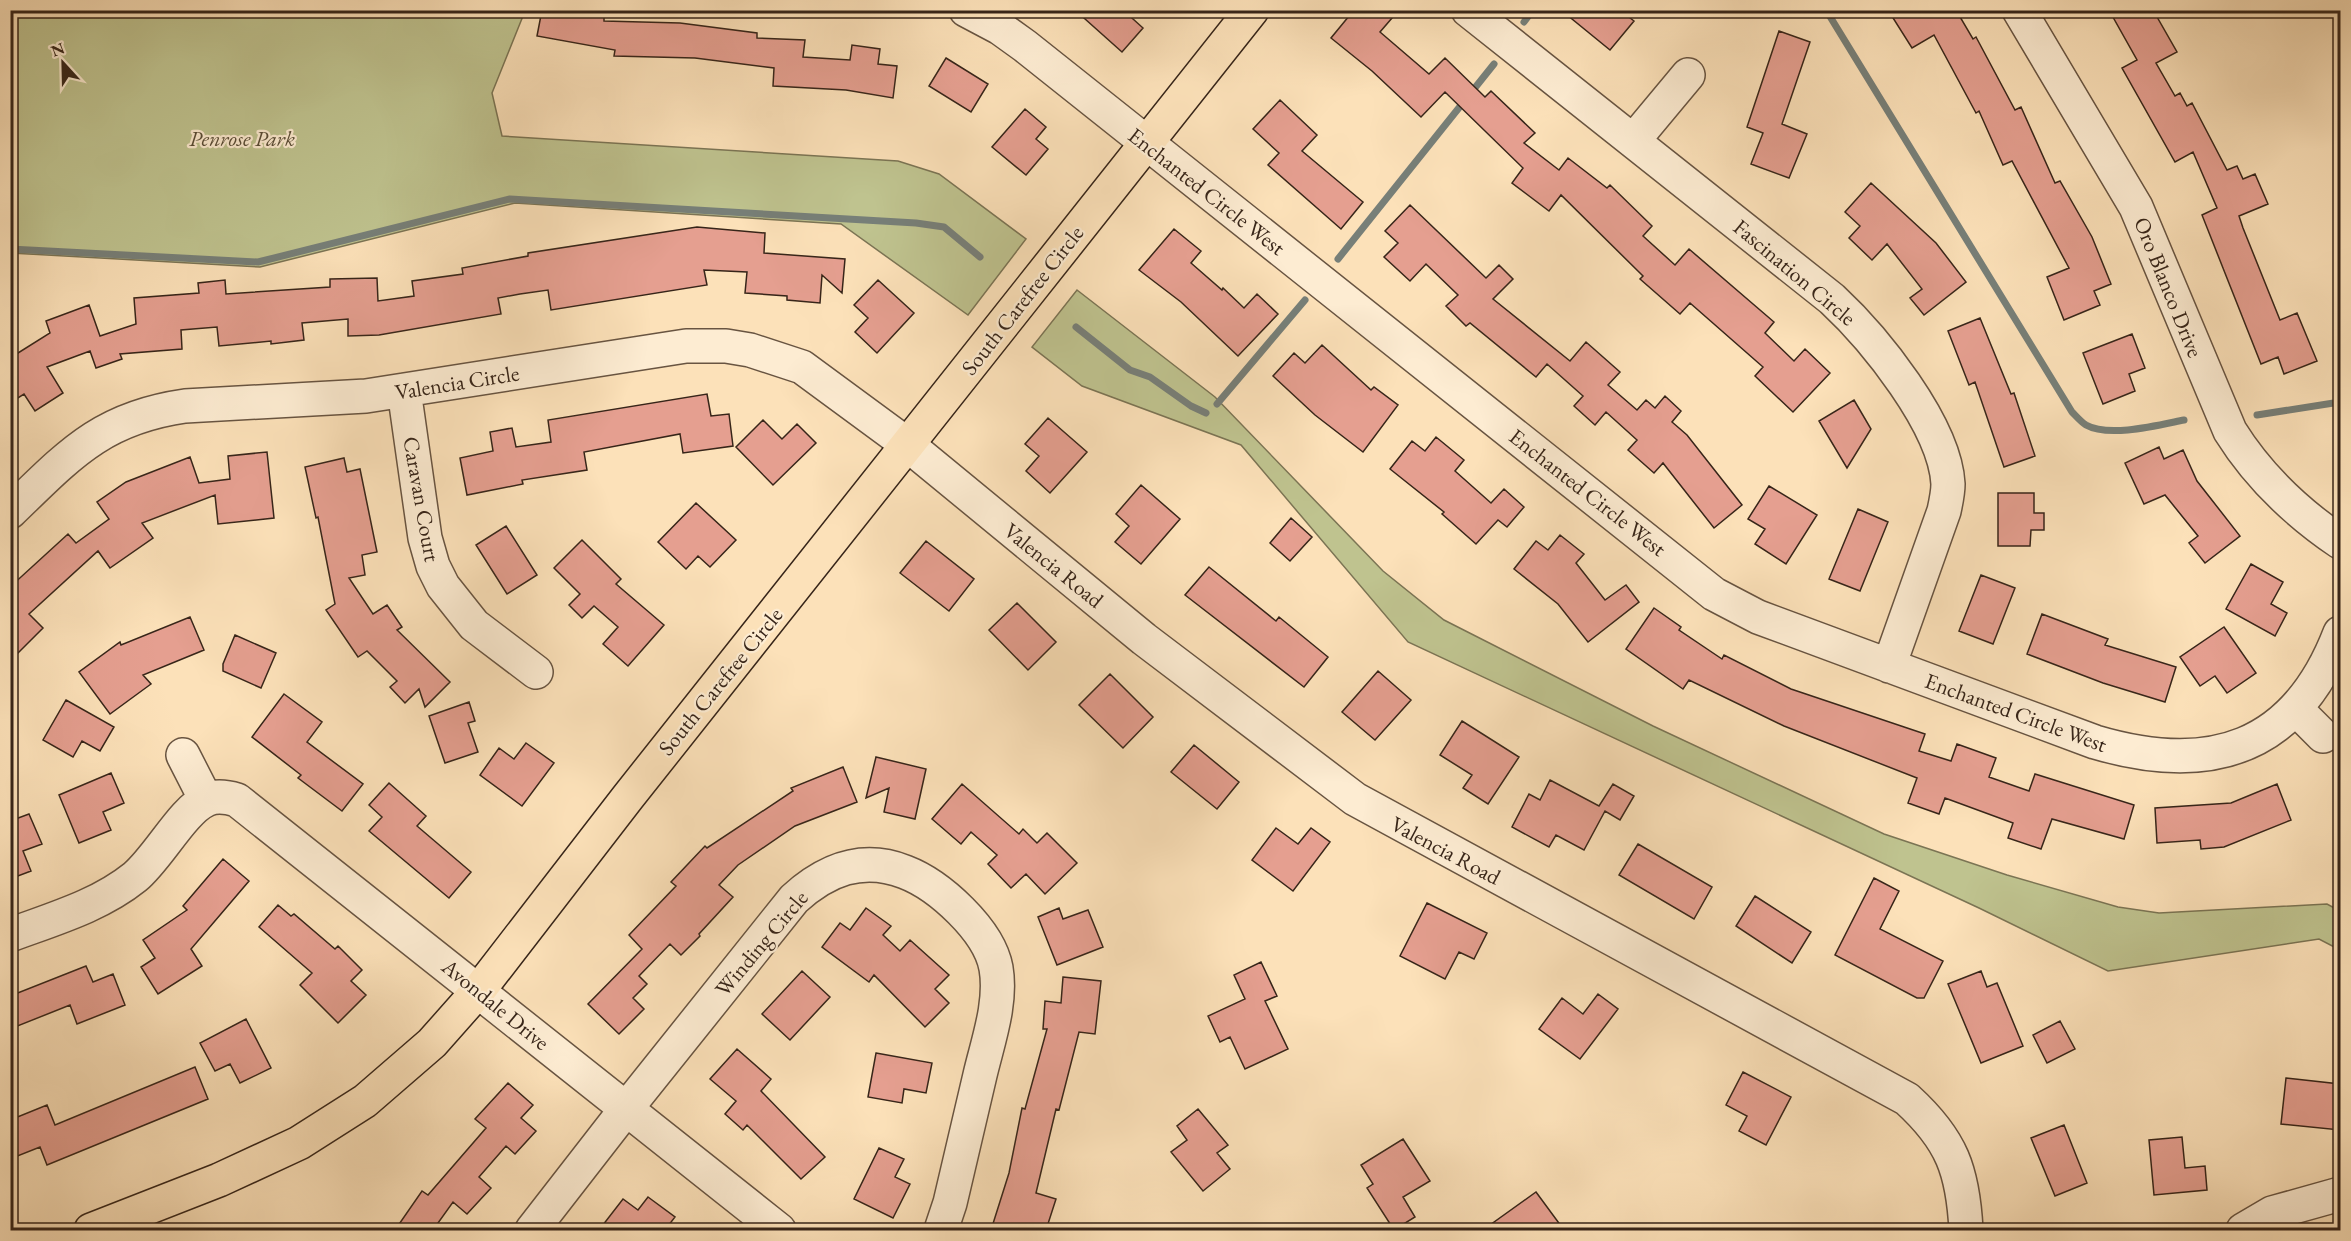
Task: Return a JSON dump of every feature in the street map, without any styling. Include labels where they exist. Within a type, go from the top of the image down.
[{"type":"main road","name":"South Carefree Circle","points":[[91,1230],[219,1180],[332,1124],[398,1075],[432,1043],[479,990],[628,797],[1252,10]]},
{"type":"street","name":"Enchanted Circle West","points":[[966,10],[1000,28],[1025,46],[1714,594],[1758,616],[2095,742],[2132,753],[2166,758],[2228,751],[2276,726],[2296,709],[2313,687],[2330,659],[2340,633]]},
{"type":"street","name":"Fascination Circle","points":[[1468,10],[1832,299],[1854,319],[1890,364],[1932,428],[1943,457],[1948,484],[1944,511],[1889,666]]},
{"type":"street","name":"Oro Blanco Drive","points":[[2019,10],[2136,207],[2230,431],[2246,457],[2264,477],[2313,523],[2340,542]]},
{"type":"street","points":[[1633,141],[1688,75]]},
{"type":"street","name":"Valencia Circle","points":[[10,512],[90,439],[134,416],[185,406],[335,398],[404,390],[686,346],[726,346],[777,357],[802,367],[908,445]]},
{"type":"street","name":"Caravan Court","points":[[404,390],[425,538],[433,566],[443,586],[474,625],[536,672]]},
{"type":"street","name":"Valencia Road","points":[[908,445],[1144,639],[1355,800],[1907,1099],[1942,1135],[1956,1160],[1963,1185],[1966,1230]]},
{"type":"street","points":[[2296,709],[2323,736]]},
{"type":"street","points":[[10,935],[90,905],[114,892],[156,858],[192,809],[206,800],[183,755]]},
{"type":"street","name":"Avondale Drive","points":[[206,800],[222,796],[237,800],[779,1230]]},
{"type":"street","name":"Winding Circle","points":[[532,1230],[626,1108],[794,899],[811,883],[851,865],[894,868],[918,877],[937,890],[975,927],[988,948],[996,975],[994,1015],[950,1203],[941,1230]]},
{"type":"street","points":[[2243,1230],[2272,1213],[2340,1194]]},
{"type":"green space","name":"Penrose Park","points":[[10,11],[525,11],[492,93],[502,136],[898,161],[939,174],[1026,239],[968,315],[841,224],[515,203],[260,267],[11,253]]},
{"type":"green space","points":[[1077,290],[1215,397],[1383,571],[1444,620],[1653,726],[1884,834],[2007,875],[2118,907],[2159,913],[2327,904],[2340,911],[2340,950],[2319,939],[2108,971],[1979,908],[1408,642],[1241,445],[1082,386],[1032,347]]},
{"type":"building","points":[[542,10],[569,10],[604,17],[604,21],[680,23],[757,33],[757,38],[805,40],[803,57],[850,60],[852,45],[880,49],[878,64],[897,66],[893,98],[846,90],[773,86],[774,68],[695,58],[614,56],[615,50],[537,36]]},
{"type":"building","points":[[1075,10],[1123,10],[1143,28],[1122,52]]},
{"type":"building","points":[[1354,10],[1383,10],[1392,18],[1380,32],[1429,74],[1445,58],[1485,97],[1491,91],[1535,133],[1524,143],[1559,170],[1568,158],[1607,188],[1610,185],[1652,226],[1643,236],[1675,265],[1689,249],[1774,322],[1765,333],[1794,361],[1805,349],[1830,373],[1793,412],[1755,376],[1763,367],[1690,303],[1680,314],[1640,279],[1643,276],[1561,195],[1549,211],[1512,183],[1523,168],[1445,92],[1421,117],[1372,71],[1331,38]]},
{"type":"building","points":[[1561,10],[1620,10],[1634,21],[1610,50]]},
{"type":"building","points":[[1888,10],[1956,10],[1973,39],[1976,37],[2015,110],[2021,107],[2055,183],[2060,181],[2092,237],[2111,284],[2094,291],[2100,305],[2064,320],[2047,277],[2069,268],[2012,161],[2003,165],[1979,111],[1976,113],[1934,35],[1912,48]]},
{"type":"building","points":[[2109,10],[2153,10],[2177,52],[2156,63],[2175,96],[2180,93],[2187,106],[2192,103],[2227,170],[2237,166],[2243,179],[2255,174],[2268,204],[2239,216],[2280,320],[2297,313],[2317,361],[2284,374],[2278,357],[2261,364],[2202,215],[2217,208],[2193,152],[2175,162],[2122,68],[2137,60]]},
{"type":"building","points":[[1779,31],[1810,42],[1782,124],[1807,134],[1789,178],[1751,164],[1763,133],[1747,127]]},
{"type":"building","points":[[946,58],[988,84],[971,112],[929,86]]},
{"type":"building","points":[[1280,100],[1317,135],[1302,151],[1363,202],[1341,229],[1268,165],[1279,153],[1253,129]]},
{"type":"building","points":[[1025,109],[1046,127],[1036,139],[1048,149],[1026,175],[992,147]]},
{"type":"building","points":[[1871,183],[1936,243],[1966,282],[1924,315],[1910,298],[1922,289],[1887,244],[1872,260],[1849,238],[1860,226],[1845,212]]},
{"type":"building","points":[[1410,205],[1486,278],[1499,265],[1513,279],[1493,299],[1570,361],[1586,342],[1620,372],[1608,385],[1637,410],[1646,400],[1655,408],[1665,396],[1681,411],[1672,422],[1687,435],[1742,505],[1714,528],[1663,463],[1654,473],[1628,450],[1637,440],[1606,412],[1595,425],[1574,406],[1583,396],[1547,364],[1536,377],[1470,323],[1466,326],[1446,306],[1458,295],[1426,264],[1410,281],[1384,257],[1398,243],[1385,231]]},
{"type":"building","points":[[697,227],[765,233],[764,253],[845,259],[842,293],[822,275],[820,303],[787,300],[787,296],[745,293],[747,272],[704,270],[707,285],[551,310],[548,290],[520,294],[498,298],[501,314],[379,335],[348,336],[348,319],[302,323],[304,340],[271,344],[271,341],[219,346],[217,327],[181,330],[182,349],[120,354],[122,359],[96,368],[90,351],[47,367],[63,393],[35,411],[24,394],[10,403],[10,358],[50,333],[46,321],[89,305],[100,336],[136,324],[134,298],[199,293],[198,283],[225,280],[226,294],[330,287],[330,279],[377,278],[378,301],[414,296],[412,281],[463,274],[462,268],[528,256],[528,253]]},
{"type":"building","points":[[1174,229],[1201,251],[1191,263],[1244,308],[1257,294],[1278,314],[1238,356],[1181,302],[1139,270]]},
{"type":"building","points":[[878,280],[914,313],[877,353],[855,332],[868,318],[854,305]]},
{"type":"building","points":[[1980,318],[2011,394],[2014,393],[2035,456],[2004,467],[1975,382],[1969,385],[1948,331]]},
{"type":"building","points":[[2132,334],[2145,368],[2129,374],[2135,391],[2103,404],[2083,353]]},
{"type":"building","points":[[1322,345],[1371,390],[1374,387],[1398,405],[1363,452],[1315,415],[1273,376],[1294,353],[1305,363]]},
{"type":"building","points":[[707,394],[711,416],[729,414],[733,446],[683,453],[680,434],[584,452],[587,470],[522,480],[523,484],[467,495],[460,458],[493,451],[490,432],[512,428],[516,447],[551,442],[548,420]]},
{"type":"building","points":[[1854,400],[1871,429],[1847,468],[1819,421]]},
{"type":"building","points":[[1048,418],[1087,452],[1050,493],[1026,471],[1039,456],[1025,444]]},
{"type":"building","points":[[763,420],[782,439],[797,424],[816,443],[773,485],[736,447]]},
{"type":"building","points":[[1436,437],[1464,460],[1455,471],[1491,503],[1504,489],[1524,507],[1507,527],[1498,520],[1476,544],[1442,514],[1444,512],[1390,469],[1412,441],[1425,451]]},
{"type":"building","points":[[2159,447],[2164,459],[2183,450],[2197,481],[2240,536],[2205,563],[2189,543],[2198,536],[2165,495],[2144,504],[2125,463]]},
{"type":"building","points":[[267,452],[274,518],[218,524],[215,495],[142,523],[153,538],[110,568],[98,551],[29,614],[43,628],[10,661],[10,587],[68,534],[76,543],[109,519],[97,502],[126,482],[190,457],[199,483],[230,479],[228,456]]},
{"type":"building","points":[[344,458],[347,472],[360,469],[377,552],[362,555],[365,575],[349,578],[373,614],[387,605],[402,627],[397,630],[450,682],[425,707],[419,689],[405,703],[390,687],[397,681],[367,651],[358,657],[326,610],[335,604],[318,517],[316,518],[305,467]]},
{"type":"building","points":[[1141,485],[1180,519],[1141,564],[1115,542],[1129,526],[1116,514]]},
{"type":"building","points":[[1769,486],[1817,515],[1786,564],[1755,544],[1765,529],[1748,519]]},
{"type":"building","points":[[1998,493],[2034,493],[2034,513],[2044,513],[2044,530],[2031,530],[2030,546],[1998,546]]},
{"type":"building","points":[[696,503],[736,540],[710,567],[698,556],[686,569],[658,542]]},
{"type":"building","points":[[1858,509],[1888,522],[1860,591],[1829,579]]},
{"type":"building","points":[[1291,518],[1312,537],[1290,561],[1270,543]]},
{"type":"building","points":[[506,526],[537,575],[507,594],[476,545]]},
{"type":"building","points":[[1560,535],[1584,554],[1576,563],[1605,600],[1626,585],[1639,602],[1588,642],[1558,604],[1514,569],[1536,541],[1548,550]]},
{"type":"building","points":[[582,540],[621,579],[616,584],[664,625],[628,666],[603,644],[618,627],[594,606],[582,618],[569,605],[580,594],[554,568]]},
{"type":"building","points":[[926,541],[974,579],[949,611],[900,573]]},
{"type":"building","points":[[2251,564],[2283,582],[2271,604],[2287,613],[2275,636],[2226,609]]},
{"type":"building","points":[[1209,567],[1276,621],[1279,617],[1328,657],[1304,687],[1185,595]]},
{"type":"building","points":[[1981,575],[2015,588],[1993,644],[1959,631]]},
{"type":"building","points":[[1017,603],[1056,642],[1028,670],[989,630]]},
{"type":"building","points":[[1654,608],[1681,627],[1679,630],[1722,659],[1724,655],[1791,689],[1925,734],[1919,751],[1951,761],[1957,744],[1996,758],[1989,777],[2029,791],[2035,774],[2134,805],[2124,839],[2052,819],[2041,849],[2008,838],[2013,823],[1945,798],[1939,814],[1908,803],[1917,778],[1784,726],[1689,680],[1683,689],[1626,649]]},
{"type":"building","points":[[2042,614],[2108,639],[2105,645],[2176,667],[2165,702],[2103,683],[2027,654]]},
{"type":"building","points":[[190,617],[204,650],[143,675],[151,684],[110,714],[79,672],[120,642],[121,645]]},
{"type":"building","points":[[2224,627],[2256,673],[2227,693],[2215,676],[2200,686],[2180,657]]},
{"type":"building","points":[[235,635],[276,653],[261,688],[223,671],[223,664]]},
{"type":"building","points":[[1378,671],[1411,700],[1375,740],[1342,712]]},
{"type":"building","points":[[1110,674],[1153,717],[1123,748],[1079,705]]},
{"type":"building","points":[[284,694],[322,722],[307,742],[363,784],[342,811],[298,778],[301,775],[252,737]]},
{"type":"building","points":[[66,700],[114,727],[100,751],[82,741],[73,757],[43,740]]},
{"type":"building","points":[[469,702],[475,721],[468,723],[478,752],[445,763],[429,716]]},
{"type":"building","points":[[1462,721],[1519,757],[1488,804],[1463,788],[1472,775],[1440,755]]},
{"type":"building","points":[[526,743],[554,763],[522,806],[480,775],[499,748],[514,759]]},
{"type":"building","points":[[1194,745],[1239,782],[1217,809],[1171,772]]},
{"type":"building","points":[[876,757],[926,769],[915,819],[884,812],[889,788],[866,798]]},
{"type":"building","points":[[843,767],[857,802],[795,826],[738,865],[719,885],[733,897],[699,934],[700,936],[681,955],[670,944],[639,976],[647,984],[633,998],[644,1009],[619,1034],[588,1004],[642,949],[629,935],[676,886],[671,882],[705,846],[707,848],[793,791],[791,788]]},
{"type":"building","points":[[111,773],[124,803],[103,812],[111,830],[79,843],[59,795]]},
{"type":"building","points":[[1550,780],[1599,806],[1613,784],[1634,796],[1620,820],[1605,811],[1584,850],[1556,835],[1549,847],[1512,827],[1529,794],[1540,800]]},
{"type":"building","points":[[389,783],[426,816],[417,826],[471,872],[449,898],[369,831],[382,817],[369,805]]},
{"type":"building","points":[[962,784],[1019,834],[1023,829],[1037,843],[1047,833],[1077,863],[1045,894],[1026,874],[1011,888],[988,864],[997,855],[971,832],[961,844],[932,819]]},
{"type":"building","points":[[2277,784],[2291,820],[2224,847],[2201,849],[2200,840],[2157,843],[2155,808],[2231,803]]},
{"type":"building","points":[[29,814],[42,844],[23,851],[31,871],[10,879],[10,821]]},
{"type":"building","points":[[1276,828],[1298,844],[1311,828],[1330,842],[1293,891],[1252,860]]},
{"type":"building","points":[[1638,844],[1712,887],[1694,919],[1619,875]]},
{"type":"building","points":[[223,859],[249,881],[191,949],[202,966],[158,994],[141,967],[155,958],[143,940],[187,910],[183,906]]},
{"type":"building","points":[[1874,878],[1899,891],[1880,929],[1943,961],[1924,998],[1917,998],[1835,955]]},
{"type":"building","points":[[1755,896],[1811,932],[1792,963],[1736,926]]},
{"type":"building","points":[[1427,903],[1487,933],[1474,959],[1459,952],[1445,979],[1400,956]]},
{"type":"building","points":[[278,905],[291,916],[294,914],[335,949],[338,946],[362,970],[351,981],[366,995],[338,1023],[300,985],[312,973],[259,927]]},
{"type":"building","points":[[866,908],[891,926],[883,935],[900,951],[910,940],[949,975],[935,989],[949,1003],[925,1027],[874,975],[869,982],[822,947],[840,923],[850,930]]},
{"type":"building","points":[[1059,908],[1063,919],[1088,910],[1103,947],[1057,965],[1038,917]]},
{"type":"building","points":[[1261,962],[1277,996],[1265,1001],[1288,1049],[1245,1069],[1230,1037],[1220,1042],[1208,1016],[1245,999],[1234,975]]},
{"type":"building","points":[[86,966],[93,982],[113,974],[125,1005],[77,1024],[70,1005],[10,1029],[10,996]]},
{"type":"building","points":[[802,971],[830,997],[790,1040],[762,1014]]},
{"type":"building","points":[[1981,971],[1987,987],[1997,983],[2023,1046],[1981,1063],[1948,984]]},
{"type":"building","points":[[1063,977],[1101,981],[1095,1034],[1079,1032],[1059,1110],[1056,1109],[1036,1193],[1056,1199],[1046,1230],[991,1230],[1009,1173],[1022,1108],[1025,1109],[1047,1029],[1043,1029],[1045,1001],[1061,1003]]},
{"type":"building","points":[[1598,994],[1618,1009],[1580,1059],[1539,1029],[1562,998],[1583,1014]]},
{"type":"building","points":[[246,1019],[271,1068],[240,1083],[230,1064],[215,1071],[200,1043]]},
{"type":"building","points":[[2060,1021],[2075,1049],[2047,1063],[2033,1035]]},
{"type":"building","points":[[737,1049],[771,1079],[761,1091],[825,1157],[801,1179],[747,1125],[743,1130],[725,1114],[736,1101],[710,1079]]},
{"type":"building","points":[[876,1053],[932,1063],[926,1093],[904,1089],[902,1103],[868,1097]]},
{"type":"building","points":[[195,1067],[208,1099],[47,1165],[40,1147],[10,1159],[10,1120],[47,1105],[55,1125]]},
{"type":"building","points":[[1743,1072],[1791,1097],[1766,1145],[1739,1131],[1747,1116],[1726,1105]]},
{"type":"building","points":[[2286,1078],[2340,1084],[2340,1130],[2281,1124]]},
{"type":"building","points":[[508,1083],[533,1105],[521,1118],[536,1131],[515,1154],[506,1146],[479,1177],[491,1188],[467,1214],[453,1202],[433,1230],[395,1230],[422,1191],[428,1195],[486,1128],[475,1119]]},
{"type":"building","points":[[1198,1109],[1228,1145],[1217,1153],[1230,1169],[1203,1191],[1171,1152],[1187,1140],[1177,1126]]},
{"type":"building","points":[[2064,1125],[2087,1183],[2055,1196],[2031,1138]]},
{"type":"building","points":[[2182,1137],[2185,1168],[2205,1166],[2207,1190],[2154,1195],[2149,1140]]},
{"type":"building","points":[[1403,1139],[1430,1181],[1403,1197],[1415,1217],[1394,1230],[1367,1188],[1373,1184],[1361,1165]]},
{"type":"building","points":[[879,1148],[904,1159],[895,1177],[910,1184],[893,1218],[854,1199]]},
{"type":"building","points":[[1536,1192],[1564,1230],[1483,1230]]},
{"type":"building","points":[[648,1197],[675,1217],[665,1230],[599,1230],[623,1199],[638,1210]]},
{"type":"waterway","points":[[1524,22],[1533,10]]},
{"type":"waterway","points":[[1826,10],[2072,412],[2086,425],[2108,430],[2134,429],[2184,420]]},
{"type":"waterway","points":[[1338,259],[1494,64]]},
{"type":"waterway","points":[[10,249],[258,262],[510,199],[916,223],[944,227],[980,257]]},
{"type":"waterway","points":[[1217,404],[1305,300]]},
{"type":"waterway","points":[[1076,327],[1130,370],[1150,377],[1191,406],[1206,413]]},
{"type":"waterway","points":[[2257,415],[2340,402]]}]
